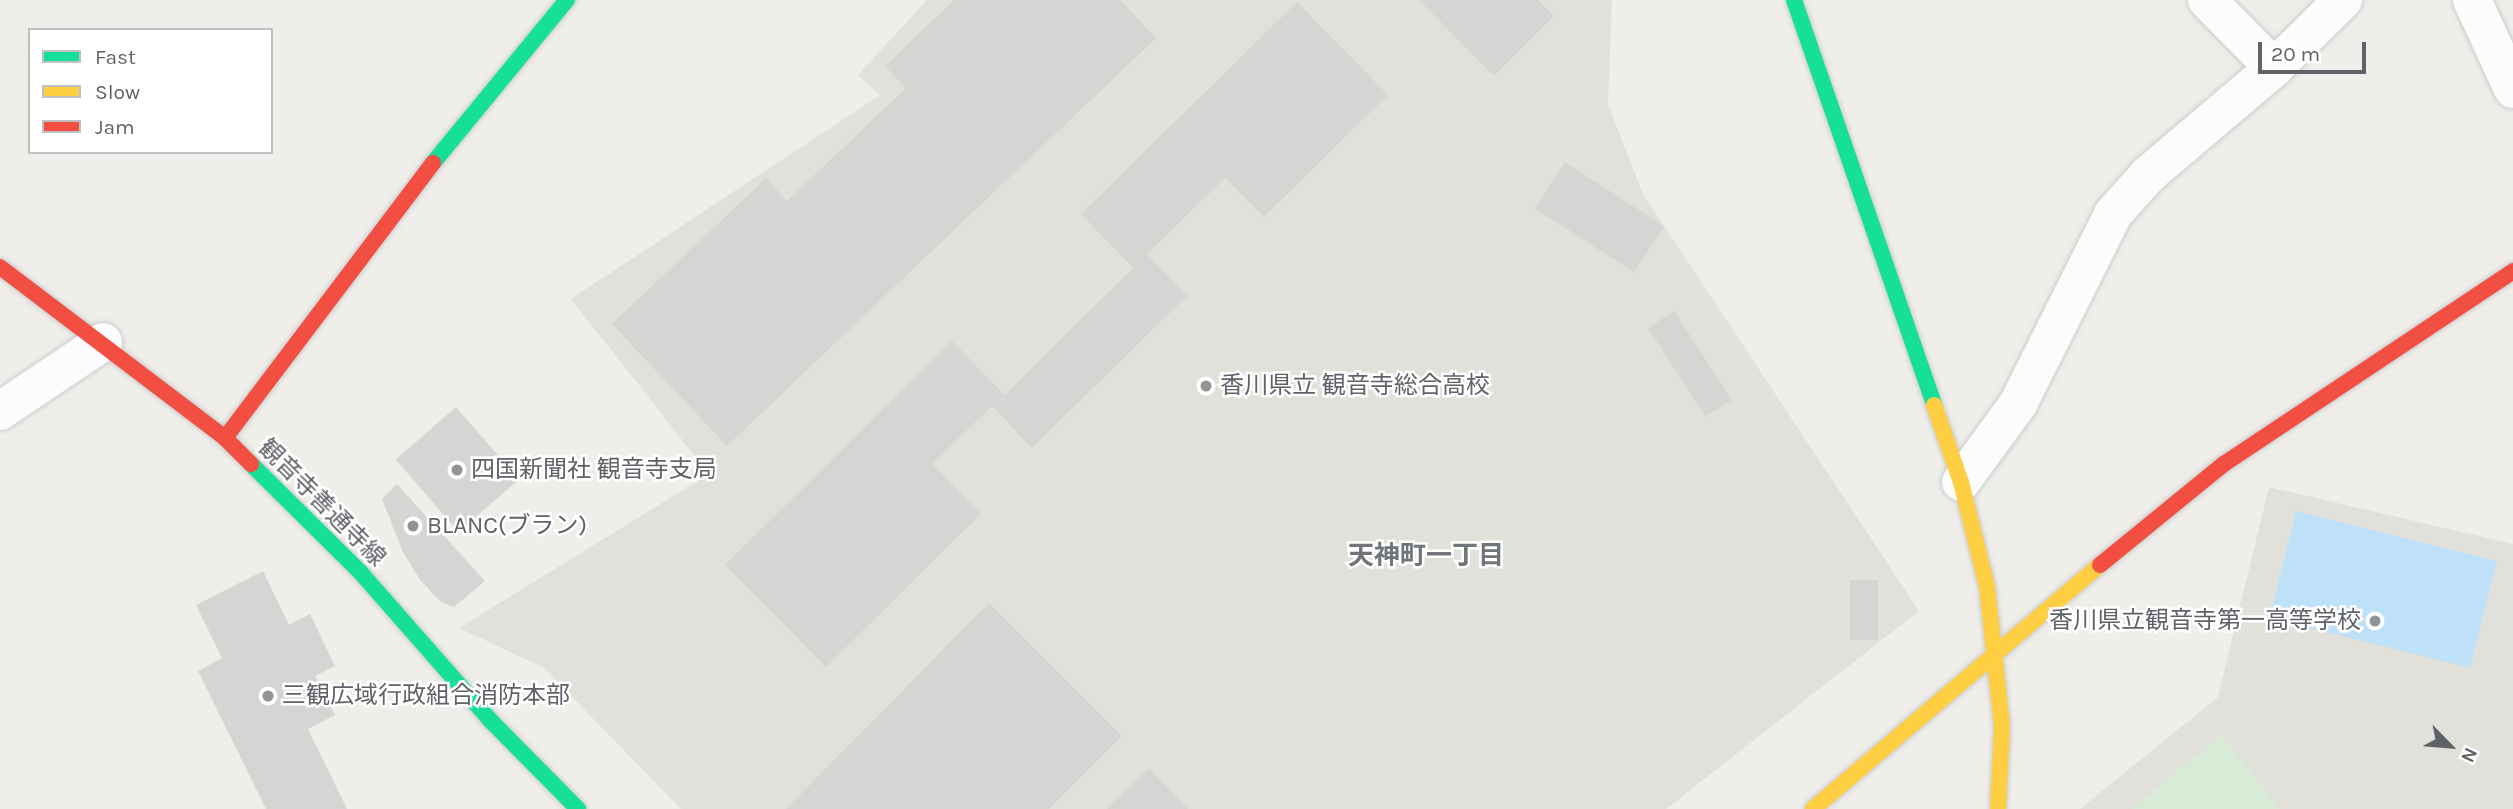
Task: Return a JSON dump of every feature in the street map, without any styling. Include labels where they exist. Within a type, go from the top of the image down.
[{"type":"street","points":[[225,438],[436,159],[567,0]]},
{"type":"street","points":[[1794,0],[1961,482],[1987,586],[1995,651],[2002,727],[1998,809]]},
{"type":"street","points":[[2207,0],[2274,68]]},
{"type":"street","points":[[1961,482],[2018,404],[2113,214],[2149,174],[2274,68],[2343,0]]},
{"type":"street","points":[[2472,0],[2513,89]]},
{"type":"street","name":"観音寺善通寺線","points":[[0,267],[103,342],[225,438],[361,573],[491,721],[578,809]]},
{"type":"street","points":[[1813,809],[1995,651],[2224,464],[2513,271]]},
{"type":"street","points":[[0,411],[103,342]]},
{"type":"shaded area","name":"香川県立 観音寺総合高校","points":[[927,0],[1612,0],[1608,104],[1643,194],[1919,611],[1666,809],[681,809],[544,668],[459,628],[709,474],[571,299],[880,95],[858,75]]},
{"type":"shaded area","name":"香川県立観音寺第一高等学校","points":[[2269,487],[2513,544],[2513,809],[2080,809],[2218,697]]},
{"type":"green space","points":[[2221,736],[2280,809],[2131,809]]},
{"type":"water","points":[[2296,511],[2497,561],[2470,668],[2269,618]]},
{"type":"building","points":[[954,0],[1120,0],[1156,38],[727,446],[612,324],[766,178],[787,201],[906,88],[885,66]]},
{"type":"building","points":[[1419,0],[1538,0],[1554,16],[1494,76]]},
{"type":"building","points":[[1297,2],[1388,95],[1264,217],[1225,178],[1147,254],[1187,296],[1032,448],[992,406],[932,464],[981,514],[826,667],[725,565],[952,341],[1005,395],[1133,268],[1081,214]]},
{"type":"building","points":[[1565,162],[1664,226],[1634,272],[1535,208]]},
{"type":"building","points":[[1674,311],[1732,400],[1706,417],[1648,328]]},
{"type":"building","name":"四国新聞社 観音寺支局","points":[[456,407],[519,479],[459,532],[396,459]]},
{"type":"building","name":"BLANC(ブラン)","points":[[397,484],[485,581],[454,607],[442,603],[420,580],[403,552],[382,499]]},
{"type":"building","name":"三観広域行政組合消防本部","points":[[263,571],[289,625],[310,614],[335,666],[315,676],[335,715],[308,729],[347,809],[266,809],[198,671],[222,658],[196,605]]},
{"type":"building","points":[[1850,580],[1878,580],[1878,640],[1850,640]]},
{"type":"building","points":[[989,603],[1122,736],[1049,809],[786,809]]},
{"type":"building","points":[[1149,768],[1188,809],[1107,809]]},
{"type":"traffic: fast","points":[[433,163],[567,0]]},
{"type":"traffic: fast","points":[[1794,0],[1934,405]]},
{"type":"traffic: fast","points":[[251,464],[361,573],[491,721],[578,809]]},
{"type":"traffic: slow","points":[[1934,405],[1961,482],[1987,586],[2002,727],[1998,809]]},
{"type":"traffic: slow","points":[[1813,809],[2100,565]]},
{"type":"traffic: jam","points":[[225,438],[433,163]]},
{"type":"traffic: jam","points":[[0,267],[225,438],[251,464]]},
{"type":"traffic: jam","points":[[2100,565],[2224,464],[2513,271]]},
{"type":"place","name":"香川県立 観音寺総合高校","points":[[1206,386]]},
{"type":"place","name":"四国新聞社 観音寺支局","points":[[457,470]]},
{"type":"place","name":"BLANC(ブラン)","points":[[413,526]]},
{"type":"place","name":"香川県立観音寺第一高等学校","points":[[2375,621]]},
{"type":"place","name":"三観広域行政組合消防本部","points":[[268,696]]},
{"type":"district","name":"天神町一丁目","points":[[1426,556]]}]
